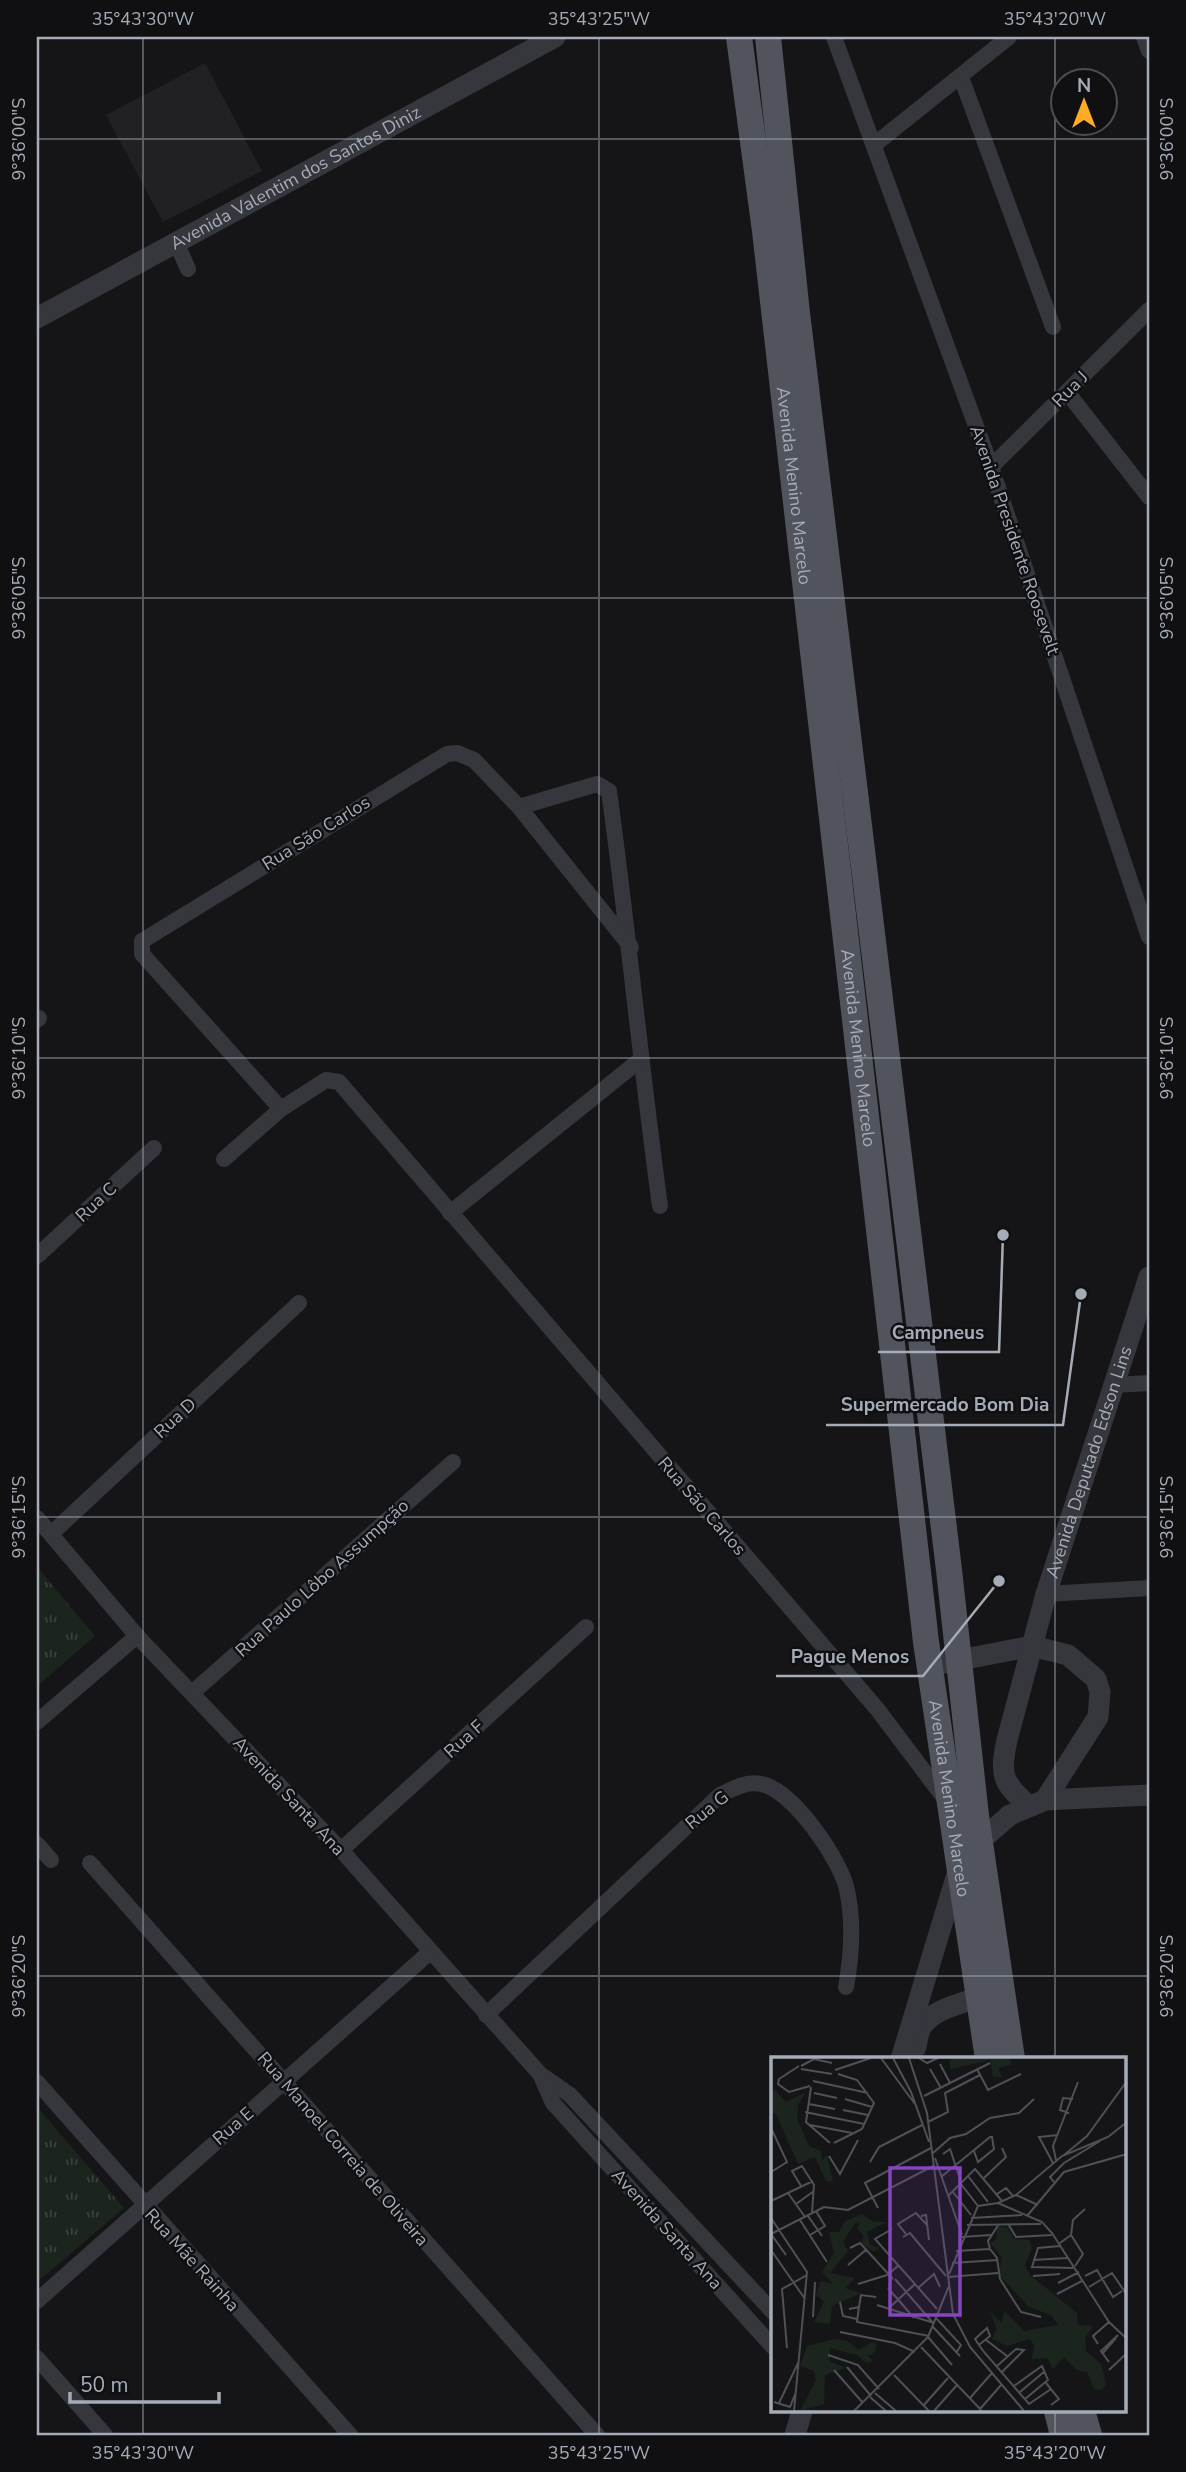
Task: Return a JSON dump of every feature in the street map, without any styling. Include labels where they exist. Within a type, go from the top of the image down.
[{"type":"main road","name":"Avenida Menino Marcelo","points":[[739,37],[765,231],[929,1666],[960,1866],[989,1992],[1011,2057]]},
{"type":"main road","name":"Avenida Menino Marcelo","points":[[768,37],[797,313],[981,1840],[989,1992],[988,2057]]},
{"type":"main road","points":[[1057,2412],[1063,2435]]},
{"type":"main road","points":[[1082,2412],[1089,2435]]},
{"type":"street","name":"Avenida Valentim dos Santos Diniz","points":[[37,318],[555,37]]},
{"type":"street","name":"Avenida Presidente Roosevelt","points":[[834,37],[991,467],[1149,937]]},
{"type":"street","points":[[874,145],[1009,37]]},
{"type":"street","points":[[1144,37],[1149,51]]},
{"type":"street","points":[[961,77],[1053,327]]},
{"type":"street","points":[[176,242],[188,269]]},
{"type":"street","name":"Rua J","points":[[991,467],[1149,310]]},
{"type":"street","points":[[1067,392],[1149,497]]},
{"type":"street","name":"Rua São Carlos","points":[[631,947],[519,807],[474,760],[457,753],[447,754],[142,942],[142,954],[281,1109],[331,1078],[339,1082],[878,1710],[949,1804]]},
{"type":"street","points":[[519,807],[597,784],[605,786],[609,791],[631,947],[640,1060],[660,1206]]},
{"type":"street","points":[[450,1213],[640,1060]]},
{"type":"street","points":[[224,1159],[281,1109]]},
{"type":"street","name":"Rua C","points":[[37,1256],[154,1148]]},
{"type":"street","name":"Avenida Deputado Edson Lins","points":[[1036,1802],[1006,1783],[1002,1762],[1046,1594],[1149,1277]]},
{"type":"street","name":"Rua D","points":[[51,1534],[299,1303]]},
{"type":"street","points":[[1114,1385],[1149,1383]]},
{"type":"street","name":"Rua Paulo Lôbo Assumpção","points":[[192,1693],[453,1462]]},
{"type":"street","name":"Avenida Santa Ana","points":[[37,1518],[137,1636],[341,1850],[540,2074],[570,2095],[771,2310]]},
{"type":"street","points":[[1046,1594],[1149,1588]]},
{"type":"street","name":"Rua F","points":[[341,1850],[586,1627]]},
{"type":"street","points":[[37,1722],[137,1636]]},
{"type":"street","points":[[929,1666],[1031,1646],[1068,1655],[1096,1679],[1100,1692],[1098,1717],[1036,1802]]},
{"type":"street","name":"Rua G","points":[[486,2015],[712,1802],[730,1790],[752,1783],[776,1788],[837,1859],[847,1888],[852,1920],[852,1955],[846,1987]]},
{"type":"street","points":[[981,1840],[1010,1815],[1036,1802],[1149,1795]]},
{"type":"street","points":[[37,1844],[51,1860]]},
{"type":"street","name":"Rua Manoel Correia de Oliveira","points":[[90,1863],[597,2435]]},
{"type":"street","points":[[902,2057],[960,1866]]},
{"type":"street","name":"Rua E","points":[[37,2301],[430,1952]]},
{"type":"street","points":[[913,2057],[922,2026],[947,2008],[989,1992]]},
{"type":"street","name":"Avenida Santa Ana","points":[[540,2074],[553,2103],[771,2345]]},
{"type":"street","name":"Rua Mãe Rainha","points":[[37,2082],[350,2435]]},
{"type":"street","points":[[37,2358],[105,2435]]},
{"type":"street","points":[[795,2435],[802,2412]]},
{"type":"shaded area","points":[[205,63],[262,171],[163,222],[106,115]]},
{"type":"green space","points":[[37,1567],[95,1636],[37,1686]]},
{"type":"green space","points":[[37,2107],[124,2208],[37,2282]]},
{"type":"place","name":"Campneus","points":[[1003,1235]]},
{"type":"place","name":"Supermercado Bom Dia","points":[[1081,1294]]},
{"type":"place","name":"Pague Menos","points":[[999,1581]]}]
